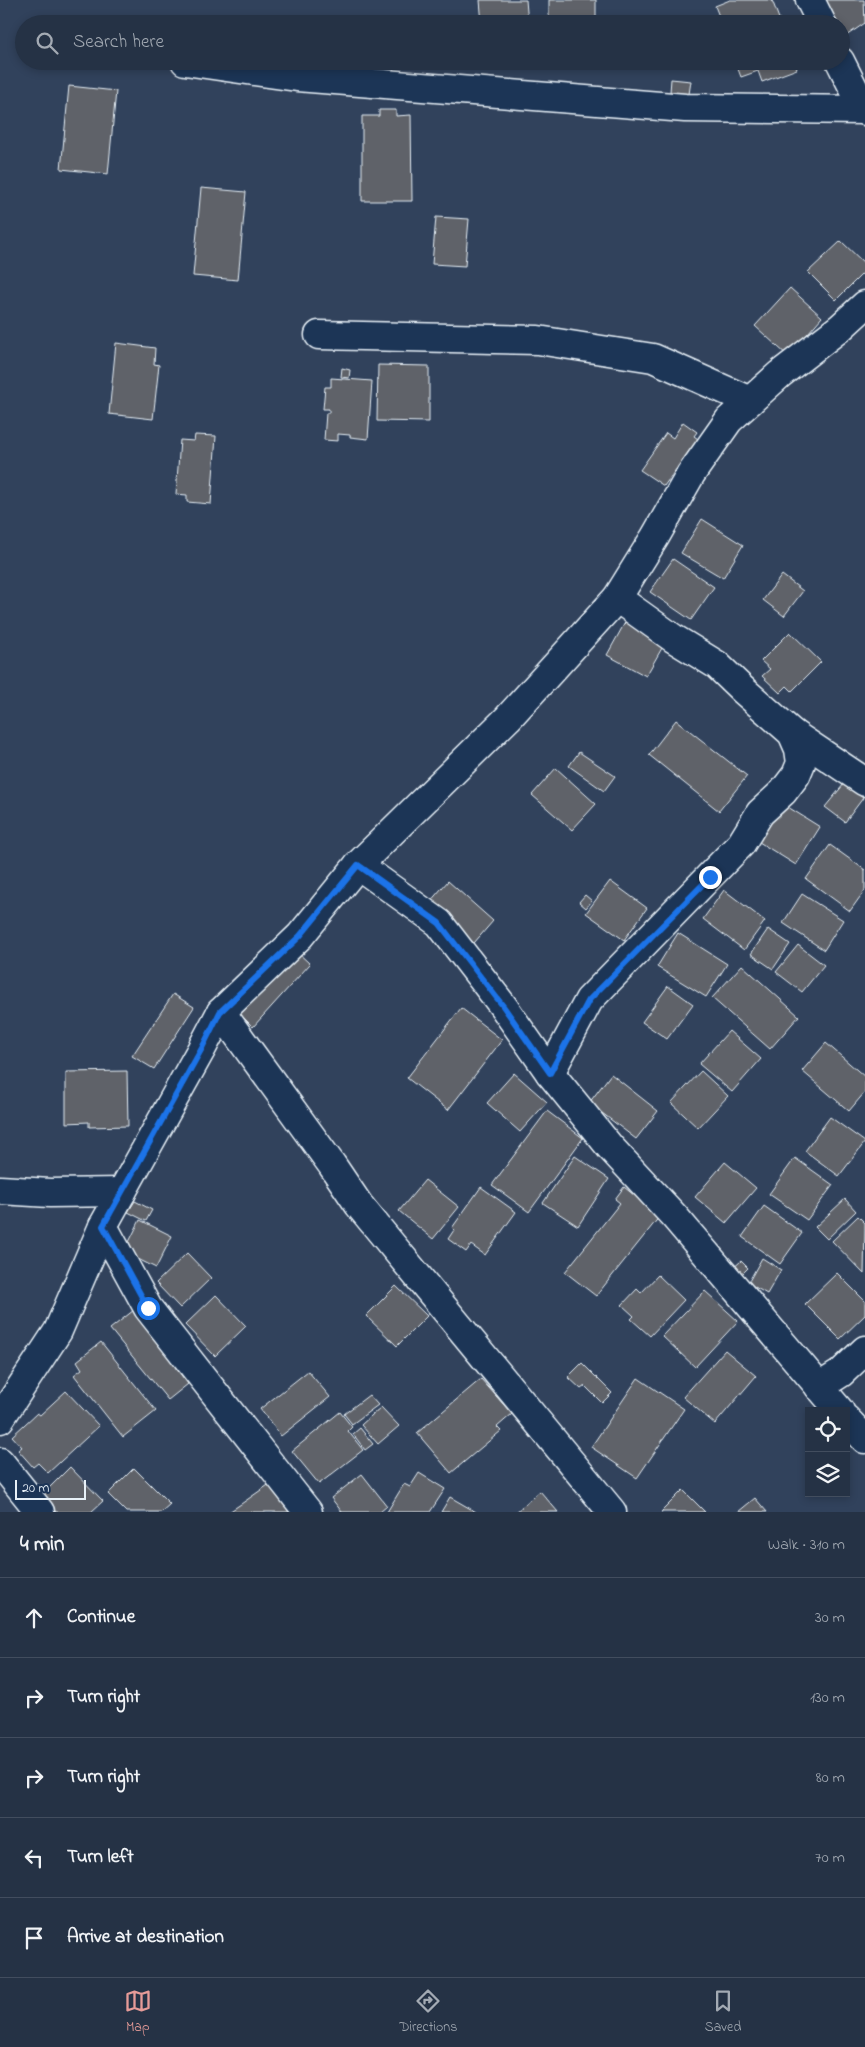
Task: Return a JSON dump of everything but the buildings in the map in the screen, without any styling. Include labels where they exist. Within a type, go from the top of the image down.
[{"type":"street","points":[[810,0],[818,15]]},
{"type":"street","points":[[248,70],[297,77],[685,108],[865,111],[844,70]]},
{"type":"street","points":[[0,1419],[58,1331],[103,1226],[201,1050],[220,1012],[300,936],[358,865],[508,718],[617,598],[691,474],[729,420],[780,374],[841,327],[865,305]]},
{"type":"street","points":[[319,336],[538,340],[653,358],[750,401]]},
{"type":"street","points":[[617,598],[673,638],[717,665],[792,733],[865,782]]},
{"type":"street","points":[[550,1073],[589,1000],[741,844],[760,814],[783,792],[796,774],[800,763],[799,749],[792,733]]},
{"type":"street","points":[[358,865],[439,923],[503,1006],[550,1073],[610,1147],[674,1216],[836,1407]]},
{"type":"street","points":[[220,1012],[359,1204],[612,1512]]},
{"type":"street","points":[[0,1190],[50,1193],[122,1192]]},
{"type":"street","points":[[103,1226],[148,1308],[308,1512]]},
{"type":"street","points":[[819,1387],[842,1373],[865,1350]]},
{"type":"street","points":[[850,1423],[865,1439]]},
{"type":"street","points":[[0,1462],[40,1512]]},
{"type":"route","points":[[148,1308],[103,1226],[201,1050],[220,1012],[300,936],[358,865],[439,923],[503,1006],[550,1073],[589,1000],[710,877]]}]
